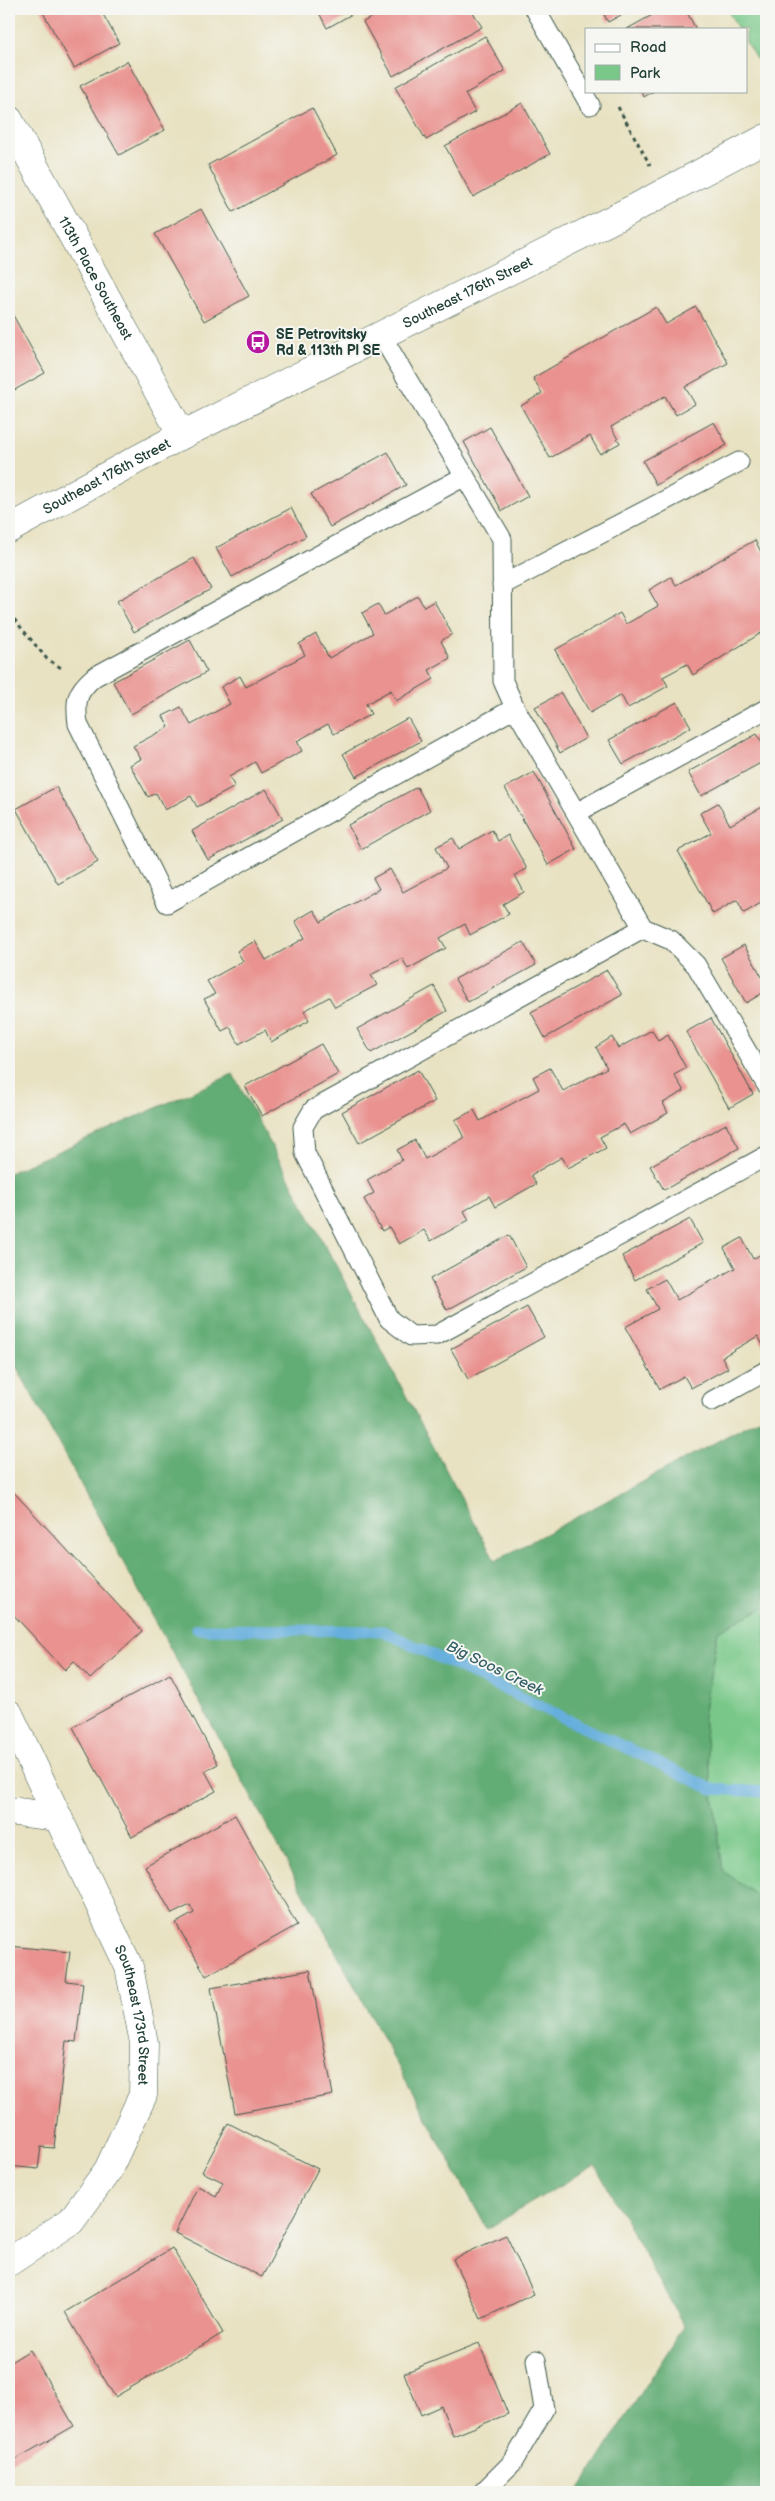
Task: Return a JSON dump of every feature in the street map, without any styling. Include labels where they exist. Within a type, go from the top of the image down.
[{"type":"street","name":"113th Place Southeast","points":[[9,120],[182,435]]},
{"type":"street","name":"Southeast 176th Street","points":[[9,529],[182,435],[766,138]]},
{"type":"street","name":"Southeast 173rd Street","points":[[9,1714],[129,1967],[144,2043],[143,2095],[108,2170],[71,2221],[9,2262]]},
{"type":"street","points":[[9,1811],[58,1817]]},
{"type":"lane","points":[[535,9],[590,105]]},
{"type":"lane","points":[[381,335],[502,539],[503,681],[514,708],[643,928],[671,940],[696,965],[766,1084]]},
{"type":"lane","points":[[502,586],[739,462]]},
{"type":"lane","points":[[465,476],[94,677],[80,690],[76,707],[78,724],[167,904],[514,708]]},
{"type":"lane","points":[[576,813],[766,709]]},
{"type":"lane","points":[[643,928],[313,1110],[303,1127],[305,1153],[390,1319],[411,1336],[437,1335],[766,1156]]},
{"type":"lane","points":[[712,1401],[766,1371]]},
{"type":"lane","points":[[483,2492],[513,2462],[544,2409],[536,2360]]},
{"type":"path","points":[[590,105],[611,94],[665,191]]},
{"type":"path","points":[[9,613],[47,659]]},
{"type":"green space","points":[[727,9],[766,9],[766,53],[756,59],[748,45],[748,28],[737,28]]},
{"type":"green space","points":[[233,1074],[495,1561],[766,1415],[766,1606],[718,1631],[703,1717],[723,1871],[766,1902],[766,2492],[578,2492],[684,2326],[595,2165],[487,2229],[9,1353],[9,1173]]},
{"type":"green space","points":[[766,1606],[766,1902],[723,1871],[703,1717],[718,1631]]},
{"type":"building","points":[[41,9],[100,9],[119,43],[74,68]]},
{"type":"building","points":[[317,9],[361,9],[327,28]]},
{"type":"building","points":[[387,9],[471,9],[482,27],[393,76],[363,22]]},
{"type":"building","points":[[601,9],[632,9],[608,22]]},
{"type":"building","points":[[663,9],[685,9],[695,28],[629,28]]},
{"type":"building","points":[[485,36],[505,71],[465,94],[475,112],[426,140],[395,87]]},
{"type":"building","points":[[127,61],[165,130],[119,155],[80,86]]},
{"type":"building","points":[[642,92],[652,92],[644,97]]},
{"type":"building","points":[[522,103],[550,154],[473,197],[445,146]]},
{"type":"building","points":[[312,108],[337,155],[233,212],[208,165]]},
{"type":"building","points":[[201,209],[249,296],[204,321],[155,234]]},
{"type":"building","points":[[656,307],[666,324],[696,307],[728,363],[685,387],[695,404],[676,415],[665,396],[611,427],[620,443],[600,454],[590,436],[550,458],[521,406],[542,393],[533,378]]},
{"type":"building","points":[[9,308],[45,373],[9,393]]},
{"type":"building","points":[[714,422],[727,445],[656,485],[643,461]]},
{"type":"building","points":[[490,427],[528,496],[502,511],[464,442]]},
{"type":"building","points":[[388,452],[406,485],[330,527],[311,494]]},
{"type":"building","points":[[291,508],[306,536],[232,577],[216,548]]},
{"type":"building","points":[[755,540],[761,552],[766,549],[766,630],[693,675],[687,664],[663,677],[668,686],[628,708],[621,695],[590,713],[555,650],[620,613],[626,624],[658,606],[649,590],[671,577],[676,585]]},
{"type":"building","points":[[194,558],[211,589],[134,632],[117,601]]},
{"type":"building","points":[[418,596],[424,607],[434,601],[452,634],[441,641],[450,658],[429,670],[434,679],[396,701],[391,690],[366,704],[371,714],[334,734],[328,724],[297,741],[302,751],[261,773],[255,762],[229,777],[235,787],[197,807],[191,796],[165,810],[156,793],[148,797],[130,765],[141,759],[133,746],[169,727],[163,716],[181,707],[191,725],[230,704],[221,687],[240,676],[246,687],[305,655],[299,644],[316,634],[329,658],[373,633],[362,613],[378,604],[384,615]]},
{"type":"building","points":[[190,640],[207,672],[131,714],[113,682]]},
{"type":"building","points":[[561,693],[586,738],[560,753],[535,707]]},
{"type":"building","points":[[677,702],[691,727],[623,764],[609,740]]},
{"type":"building","points":[[408,718],[421,741],[356,777],[343,754]]},
{"type":"building","points":[[757,734],[766,750],[766,760],[701,796],[688,772]]},
{"type":"building","points":[[534,772],[576,849],[548,865],[505,788]]},
{"type":"building","points":[[56,787],[98,862],[58,884],[16,809]]},
{"type":"building","points":[[417,787],[430,810],[361,849],[348,825]]},
{"type":"building","points":[[266,789],[283,819],[208,860],[192,831]]},
{"type":"building","points":[[718,803],[730,825],[766,805],[766,900],[744,913],[737,900],[713,914],[678,851],[711,833],[700,813]]},
{"type":"building","points":[[492,830],[498,841],[508,835],[527,869],[515,875],[524,892],[503,904],[509,914],[470,935],[465,924],[440,938],[446,948],[408,969],[402,958],[371,975],[377,985],[335,1007],[329,997],[304,1011],[309,1021],[271,1042],[265,1030],[239,1044],[230,1027],[222,1031],[204,999],[215,994],[207,981],[243,961],[237,951],[255,941],[266,960],[305,938],[295,921],[314,910],[321,922],[379,889],[373,878],[390,869],[403,892],[447,868],[436,847],[453,838],[459,849]]},
{"type":"building","points":[[523,942],[536,965],[468,1002],[455,979]]},
{"type":"building","points":[[744,945],[766,984],[766,991],[746,1003],[721,958]]},
{"type":"building","points":[[607,970],[622,995],[545,1038],[531,1012]]},
{"type":"building","points":[[434,986],[447,1011],[371,1053],[357,1029]]},
{"type":"building","points":[[711,1018],[753,1094],[729,1108],[686,1032]]},
{"type":"building","points":[[652,1030],[658,1041],[668,1035],[686,1068],[674,1075],[684,1091],[663,1103],[668,1113],[630,1134],[624,1124],[600,1137],[606,1148],[568,1168],[562,1157],[531,1175],[536,1184],[495,1207],[489,1196],[464,1211],[469,1220],[431,1241],[424,1230],[399,1244],[389,1227],[382,1231],[364,1199],[374,1193],[367,1180],[402,1160],[397,1150],[415,1140],[425,1159],[464,1138],[455,1120],[474,1110],[480,1121],[539,1089],[533,1077],[550,1068],[563,1091],[607,1068],[596,1047],[612,1037],[618,1048]]},
{"type":"building","points":[[321,1044],[338,1074],[262,1116],[245,1086]]},
{"type":"building","points":[[418,1070],[435,1101],[359,1143],[342,1112]]},
{"type":"building","points":[[726,1124],[739,1148],[664,1190],[650,1166]]},
{"type":"building","points":[[690,1219],[703,1243],[635,1280],[622,1256]]},
{"type":"building","points":[[509,1235],[526,1267],[447,1310],[430,1279]]},
{"type":"building","points":[[742,1238],[753,1259],[766,1251],[766,1348],[758,1336],[722,1357],[728,1368],[691,1388],[684,1376],[660,1389],[625,1327],[658,1309],[647,1289],[665,1279],[677,1300],[735,1268],[724,1248]]},
{"type":"building","points":[[527,1307],[544,1337],[468,1379],[451,1349]]},
{"type":"building","points":[[9,1487],[142,1631],[90,1679],[74,1661],[65,1670],[9,1610]]},
{"type":"building","points":[[170,1674],[218,1764],[205,1771],[216,1791],[132,1837],[73,1727]]},
{"type":"building","points":[[235,1815],[297,1925],[206,1976],[176,1923],[194,1913],[190,1905],[172,1914],[145,1866]]},
{"type":"building","points":[[9,1946],[70,1952],[66,1981],[83,1983],[76,2042],[66,2041],[54,2148],[41,2147],[38,2169],[9,2166]]},
{"type":"building","points":[[310,1970],[333,2095],[235,2113],[211,1988]]},
{"type":"building","points":[[228,2123],[318,2169],[262,2277],[175,2233],[198,2186],[216,2196],[223,2182],[202,2172]]},
{"type":"building","points":[[506,2235],[534,2294],[481,2319],[453,2259]]},
{"type":"building","points":[[172,2248],[223,2333],[115,2397],[65,2312]]},
{"type":"building","points":[[479,2343],[508,2414],[453,2436],[441,2406],[421,2415],[404,2373]]},
{"type":"building","points":[[30,2350],[74,2426],[9,2463],[9,2363]]},
{"type":"waterway","name":"Big Soos Creek","points":[[197,1629],[383,1631],[712,1789],[766,1792]]},
{"type":"place","name":"SE Petrovitsky Rd & 113th Pl SE","points":[[258,342]]}]
